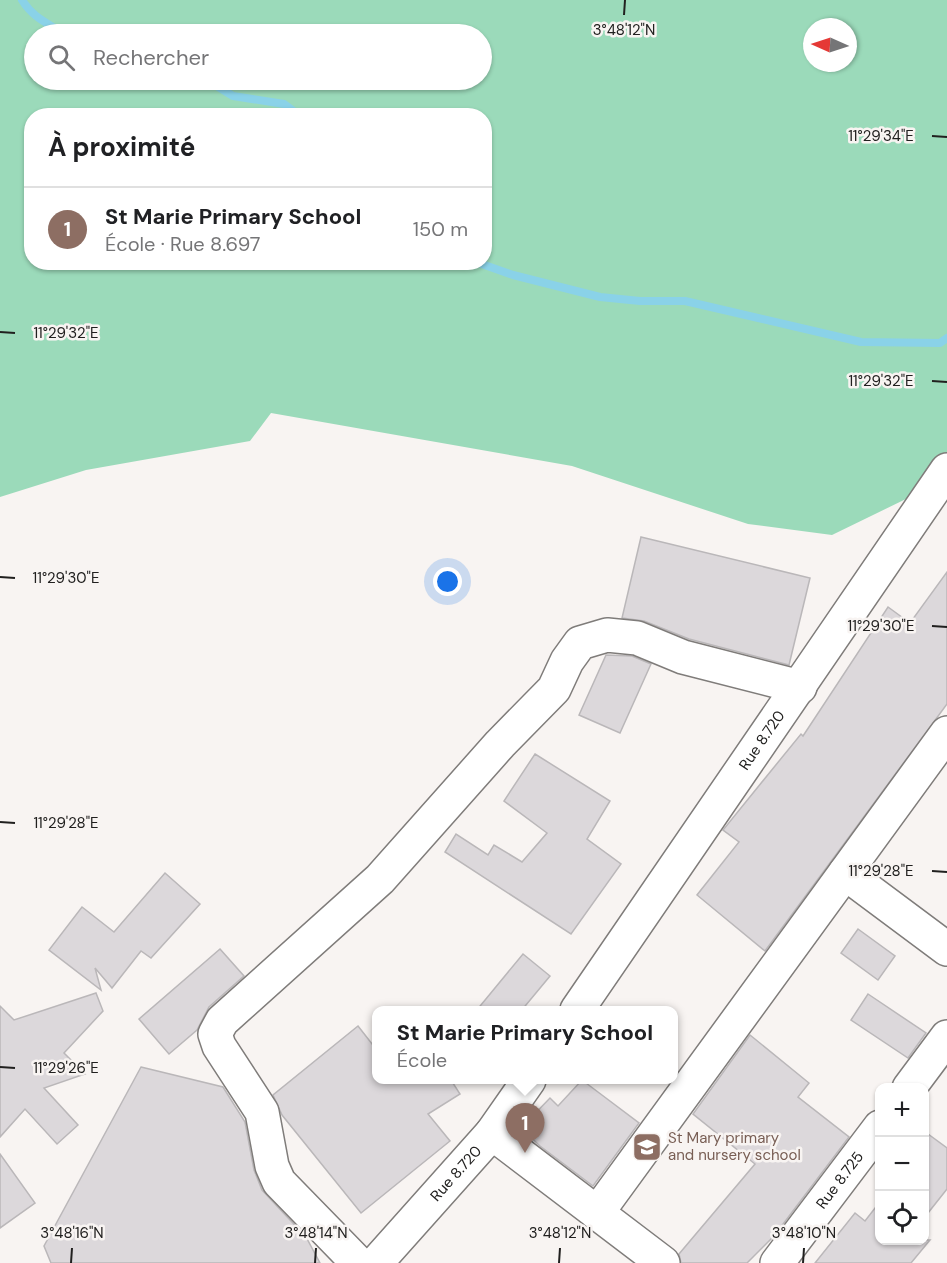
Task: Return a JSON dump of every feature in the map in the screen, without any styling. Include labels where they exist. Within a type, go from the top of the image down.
[{"type":"street","name":"Rue 8.720","points":[[580,1006],[947,470]]},
{"type":"street","points":[[358,1263],[279,1182],[272,1166],[262,1112],[219,1046],[215,1034],[222,1022],[380,879],[500,744],[555,689],[567,661],[580,643],[607,635],[638,638],[683,657],[800,687]]},
{"type":"street","points":[[597,1213],[947,733]]},
{"type":"street","points":[[845,873],[947,949]]},
{"type":"street","points":[[913,1083],[947,1037]]},
{"type":"street","name":"Rue 8.720","points":[[376,1263],[492,1133],[526,1084]]},
{"type":"street","name":"Rue 8.725","points":[[777,1263],[875,1132]]},
{"type":"street","points":[[492,1133],[663,1263]]},
{"type":"green space","points":[[0,0],[947,0],[947,479],[832,535],[748,524],[572,466],[271,413],[250,441],[86,470],[0,497]]},
{"type":"building","points":[[641,537],[810,578],[789,665],[689,639],[644,621],[622,618]]},
{"type":"building","points":[[947,572],[947,704],[765,951],[697,895],[739,842],[723,830],[801,734],[803,736],[888,607],[910,623]]},
{"type":"building","points":[[606,655],[632,656],[651,664],[620,733],[579,715]]},
{"type":"building","points":[[535,754],[610,801],[587,839],[621,864],[571,934],[445,852],[456,834],[488,855],[494,845],[522,862],[547,833],[504,801]]},
{"type":"building","points":[[165,873],[200,904],[151,958],[141,951],[112,988],[95,968],[101,990],[49,950],[82,907],[114,932]]},
{"type":"building","points":[[858,929],[895,956],[878,980],[841,953]]},
{"type":"building","points":[[220,949],[244,976],[209,1007],[197,1030],[169,1054],[139,1019]]},
{"type":"building","points":[[523,954],[550,976],[525,1006],[480,1006]]},
{"type":"building","points":[[96,993],[103,1011],[64,1053],[85,1074],[44,1088],[78,1125],[57,1144],[25,1109],[0,1137],[0,1006],[14,1020]]},
{"type":"building","points":[[868,994],[926,1033],[908,1058],[851,1020]]},
{"type":"building","points":[[358,1026],[372,1044],[372,1084],[454,1084],[460,1094],[428,1114],[450,1141],[361,1213],[282,1115],[273,1095]]},
{"type":"building","points":[[750,1035],[809,1083],[798,1097],[849,1137],[774,1236],[747,1263],[681,1263],[679,1254],[755,1164],[693,1114]]},
{"type":"building","points":[[141,1067],[223,1087],[245,1122],[254,1170],[262,1190],[306,1237],[320,1263],[51,1263],[44,1246]]},
{"type":"building","points":[[578,1084],[587,1084],[639,1123],[593,1186],[540,1146],[521,1128],[550,1098],[558,1106]]},
{"type":"building","points":[[929,1135],[947,1148],[947,1189],[929,1212]]},
{"type":"building","points":[[0,1154],[35,1203],[0,1228]]},
{"type":"building","points":[[875,1208],[875,1245],[926,1245],[911,1263],[815,1263],[855,1213],[865,1221]]},
{"type":"waterway","points":[[22,0],[36,16],[48,24]]},
{"type":"waterway","points":[[223,90],[233,96],[284,104],[289,108]]},
{"type":"waterway","points":[[492,268],[600,297],[640,301],[685,301],[861,342],[940,343],[947,338]]},
{"type":"place","name":"St Mary primary and nursery school","points":[[647,1147]]},
{"type":"place","name":"St Marie Primary School","points":[[525,1153]]}]
